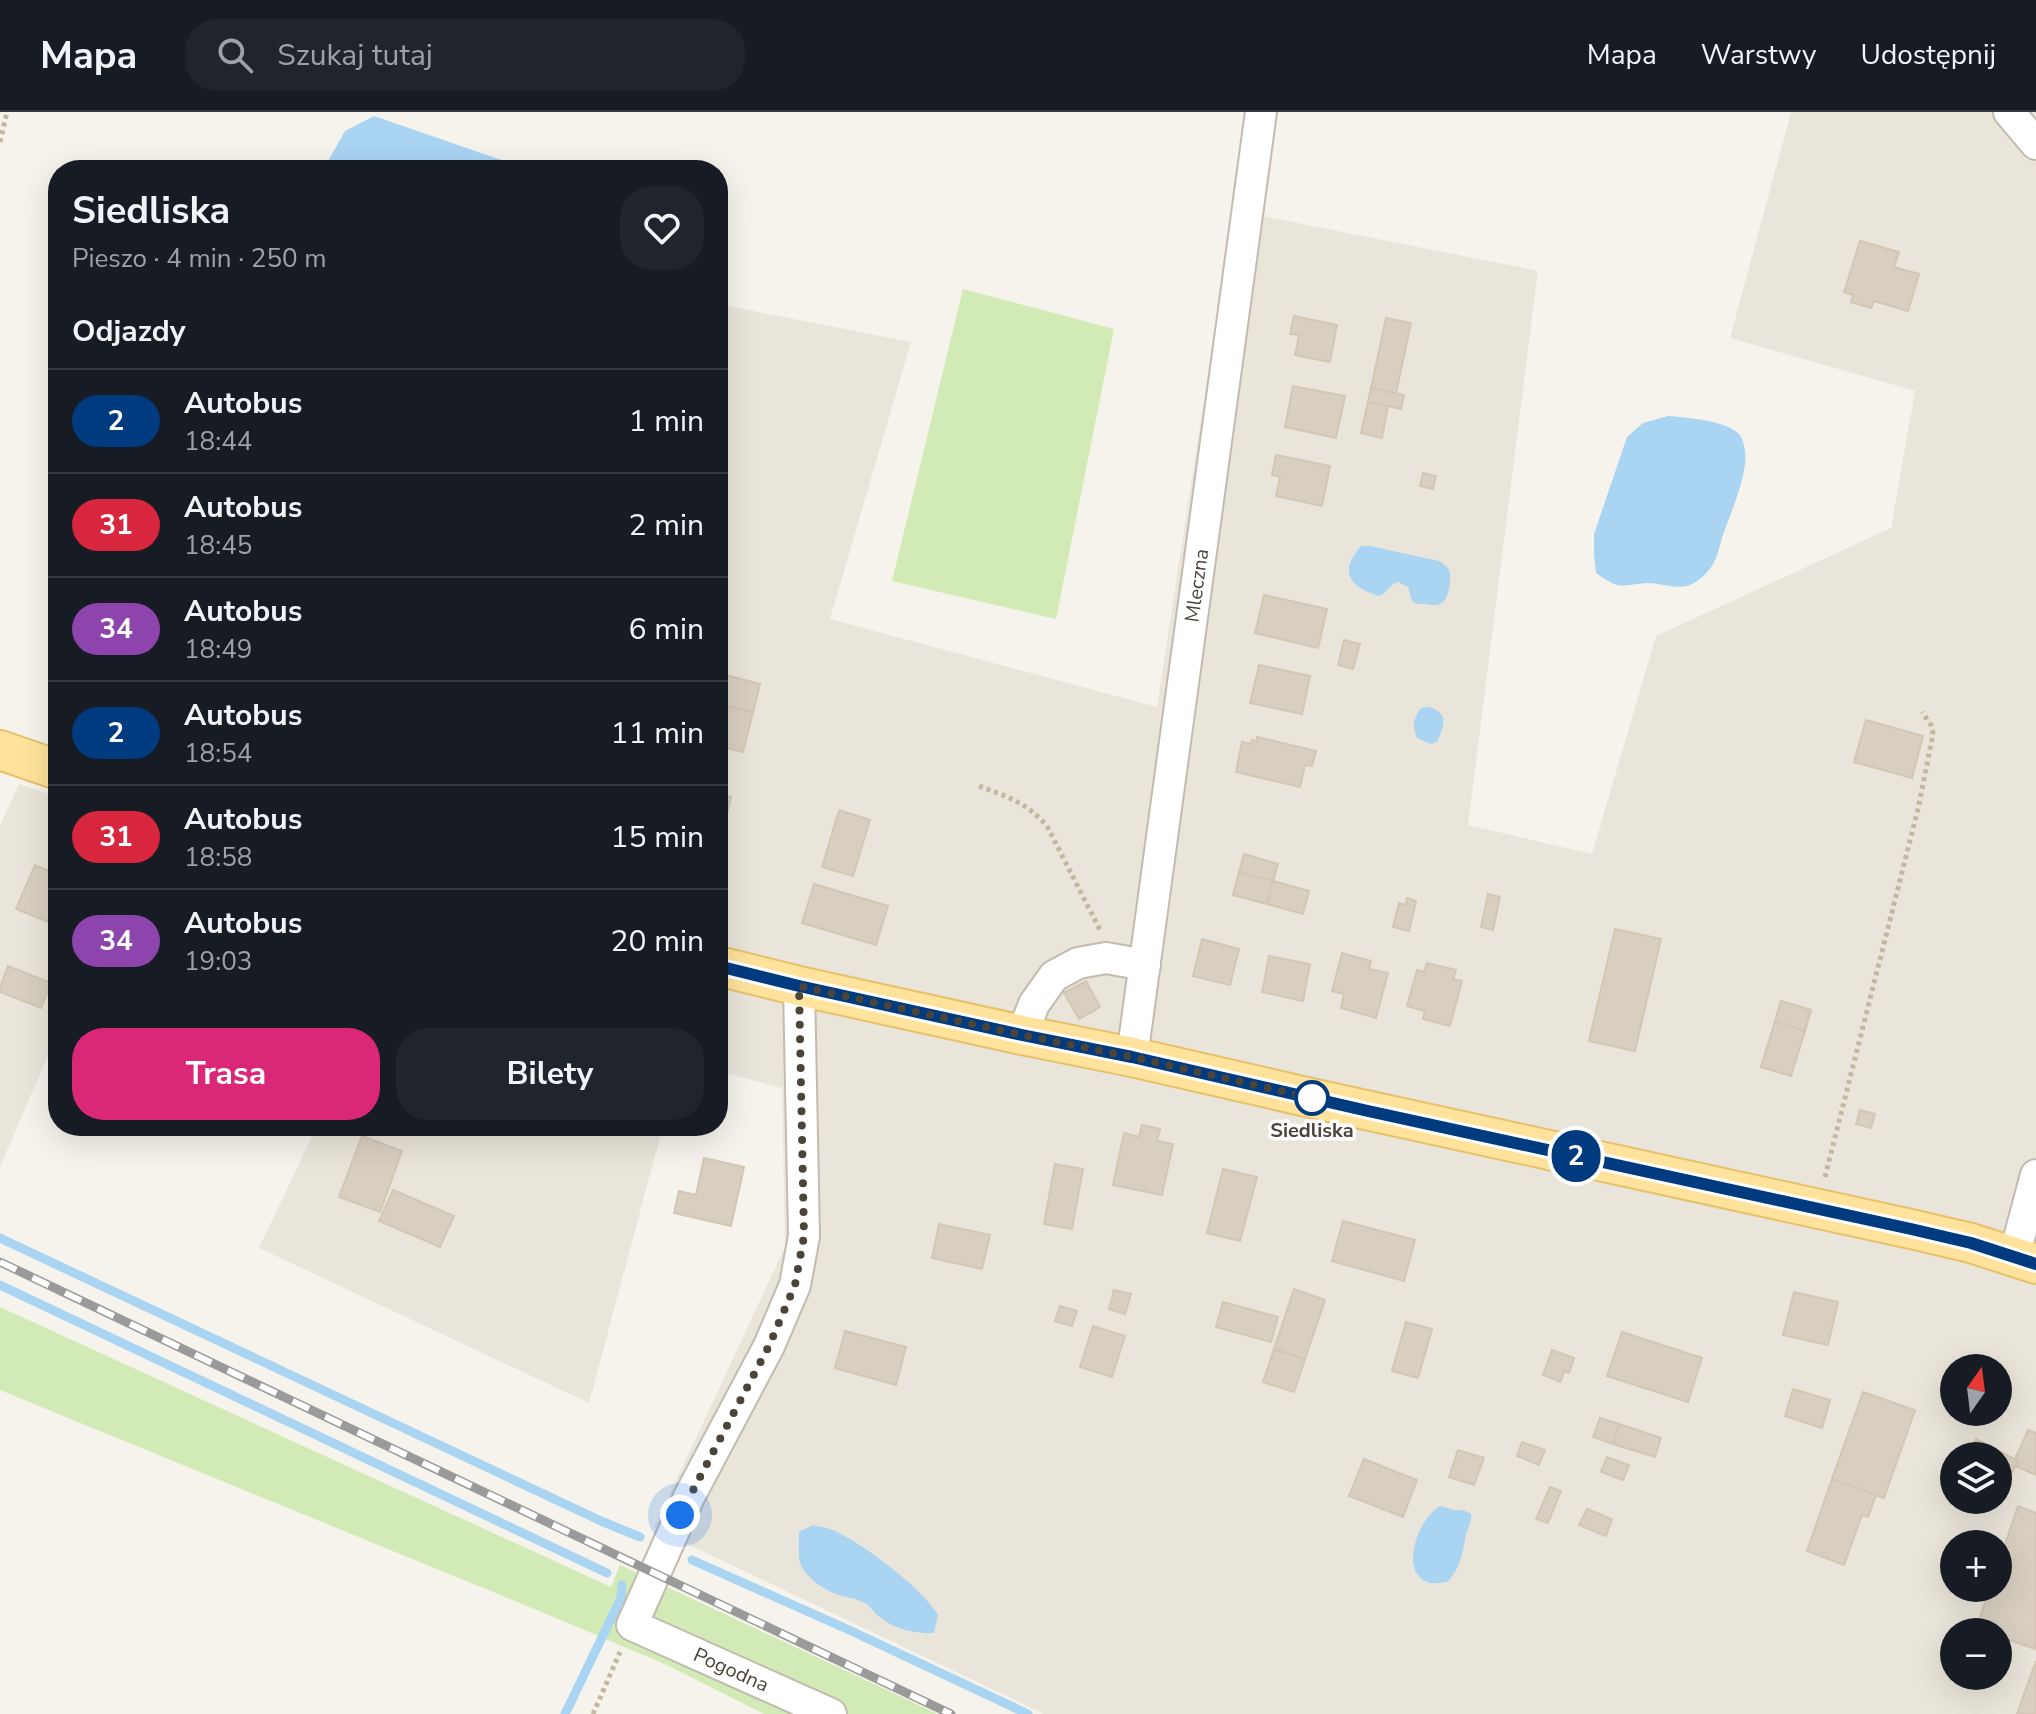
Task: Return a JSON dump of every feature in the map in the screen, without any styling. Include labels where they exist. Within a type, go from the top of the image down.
[{"type":"main road","points":[[0,750],[48,767]]},
{"type":"main road","points":[[728,968],[1971,1243],[2025,1260]]},
{"type":"street","name":"Mleczna","points":[[1132,1057],[1261,112]]},
{"type":"street","points":[[2009,112],[2036,144]]},
{"type":"street","points":[[1022,1035],[1034,1004],[1054,976],[1078,963],[1106,958],[1145,965]]},
{"type":"street","points":[[632,1625],[680,1515],[769,1346],[795,1285],[804,1236],[799,986]]},
{"type":"street","points":[[2025,1260],[2036,1175]]},
{"type":"street","name":"Pogodna","points":[[632,1625],[831,1714]]},
{"type":"path","points":[[0,142],[7,112]]},
{"type":"path","points":[[1817,1209],[1918,809],[1933,734],[1922,712]]},
{"type":"path","points":[[979,786],[1015,800],[1034,812],[1047,826],[1106,941]]},
{"type":"path","points":[[593,1714],[632,1625]]},
{"type":"shaded area","points":[[1791,112],[2036,112],[2036,1714],[1044,1714],[654,1528],[785,1247],[782,1088],[728,1074],[728,306],[911,342],[830,619],[1157,707],[1233,210],[1538,271],[1468,825],[1592,854],[1656,636],[1891,528],[1915,391],[1730,338]]},
{"type":"shaded area","points":[[19,784],[48,794],[48,1055],[0,1167],[0,826]]},
{"type":"shaded area","points":[[312,1136],[660,1136],[589,1403],[259,1248]]},
{"type":"green space","points":[[963,289],[1114,329],[1056,619],[892,581]]},
{"type":"green space","points":[[0,1307],[611,1587],[620,1565],[938,1714],[764,1714],[667,1665],[0,1390]]},
{"type":"water","points":[[374,116],[501,160],[329,160],[345,131]]},
{"type":"water","points":[[1668,416],[1716,423],[1739,434],[1745,456],[1739,491],[1715,561],[1700,579],[1680,587],[1648,583],[1616,585],[1596,573],[1594,534],[1627,437],[1643,423]]},
{"type":"water","points":[[1361,546],[1439,561],[1450,573],[1445,599],[1437,605],[1417,604],[1412,601],[1408,587],[1398,582],[1379,596],[1361,588],[1354,583],[1349,571],[1354,555]]},
{"type":"water","points":[[1428,707],[1440,712],[1443,720],[1437,742],[1431,744],[1417,738],[1414,726],[1421,708]]},
{"type":"water","points":[[1440,1506],[1463,1510],[1471,1514],[1471,1518],[1454,1573],[1447,1582],[1431,1583],[1416,1572],[1413,1552],[1420,1530]]},
{"type":"water","points":[[813,1525],[849,1539],[906,1580],[938,1615],[934,1633],[896,1627],[865,1603],[834,1593],[814,1581],[801,1566],[799,1552],[799,1532]]},
{"type":"building","points":[[1860,241],[1899,252],[1894,267],[1919,274],[1908,311],[1874,301],[1871,308],[1851,302],[1853,295],[1844,292]]},
{"type":"building","points":[[1294,316],[1337,325],[1330,362],[1295,355],[1299,335],[1290,334]]},
{"type":"building","points":[[1386,318],[1411,323],[1396,393],[1371,388]]},
{"type":"building","points":[[1293,386],[1345,396],[1336,438],[1285,427]]},
{"type":"building","points":[[1371,388],[1404,395],[1401,409],[1368,402]]},
{"type":"building","points":[[1368,402],[1388,406],[1382,438],[1361,433]]},
{"type":"building","points":[[1276,455],[1330,466],[1322,506],[1276,496],[1280,477],[1272,475]]},
{"type":"building","points":[[1423,473],[1436,476],[1433,489],[1420,486]]},
{"type":"building","points":[[1264,595],[1327,609],[1318,648],[1255,633]]},
{"type":"building","points":[[1344,640],[1360,644],[1353,669],[1338,665]]},
{"type":"building","points":[[1259,665],[1310,676],[1302,714],[1250,703]]},
{"type":"building","points":[[728,676],[760,684],[753,712],[728,706]]},
{"type":"building","points":[[728,706],[753,712],[743,752],[728,748]]},
{"type":"building","points":[[1866,720],[1923,736],[1912,778],[1854,762]]},
{"type":"building","points":[[1257,737],[1316,751],[1312,766],[1305,765],[1300,787],[1236,772],[1242,742],[1251,744],[1252,740],[1257,741]]},
{"type":"building","points":[[839,810],[870,820],[853,876],[822,867]]},
{"type":"building","points":[[1244,854],[1278,864],[1273,881],[1239,872]]},
{"type":"building","points":[[35,865],[48,871],[48,922],[16,909]]},
{"type":"building","points":[[1239,872],[1273,881],[1267,904],[1233,895]]},
{"type":"building","points":[[1273,881],[1309,891],[1303,914],[1267,904]]},
{"type":"building","points":[[814,884],[888,906],[876,945],[802,923]]},
{"type":"building","points":[[1488,894],[1500,897],[1493,930],[1481,927]]},
{"type":"building","points":[[1407,898],[1416,901],[1409,931],[1393,927],[1399,903],[1406,905]]},
{"type":"building","points":[[1615,929],[1661,939],[1635,1051],[1589,1041]]},
{"type":"building","points":[[1202,939],[1239,949],[1230,985],[1193,976]]},
{"type":"building","points":[[1342,953],[1371,961],[1369,969],[1388,973],[1376,1018],[1341,1008],[1344,994],[1332,991]]},
{"type":"building","points":[[1269,956],[1310,964],[1303,1001],[1262,992]]},
{"type":"building","points":[[1427,963],[1456,970],[1453,979],[1462,981],[1450,1026],[1423,1019],[1425,1011],[1407,1006],[1417,970],[1424,972]]},
{"type":"building","points":[[8,966],[48,982],[41,1008],[0,992]]},
{"type":"building","points":[[1086,981],[1100,1007],[1079,1019],[1064,993]]},
{"type":"building","points":[[1781,1001],[1811,1010],[1805,1031],[1775,1021]]},
{"type":"building","points":[[1775,1021],[1805,1031],[1791,1076],[1761,1067]]},
{"type":"building","points":[[1860,1110],[1875,1114],[1871,1128],[1856,1124]]},
{"type":"building","points":[[1142,1125],[1160,1129],[1157,1141],[1173,1144],[1162,1195],[1113,1185],[1124,1133],[1139,1137]]},
{"type":"building","points":[[362,1136],[402,1151],[380,1212],[339,1197]]},
{"type":"building","points":[[704,1158],[744,1167],[731,1226],[674,1213],[679,1191],[696,1195]]},
{"type":"building","points":[[1055,1164],[1083,1169],[1072,1229],[1044,1224]]},
{"type":"building","points":[[1223,1169],[1257,1177],[1240,1241],[1207,1233]]},
{"type":"building","points":[[393,1190],[454,1216],[440,1247],[379,1221]]},
{"type":"building","points":[[1343,1221],[1415,1240],[1404,1281],[1332,1261]]},
{"type":"building","points":[[939,1224],[990,1235],[982,1269],[932,1258]]},
{"type":"building","points":[[1294,1289],[1325,1300],[1305,1359],[1274,1349]]},
{"type":"building","points":[[1114,1290],[1131,1294],[1125,1314],[1109,1309]]},
{"type":"building","points":[[1794,1292],[1838,1302],[1828,1345],[1783,1335]]},
{"type":"building","points":[[1223,1302],[1278,1317],[1271,1342],[1216,1327]]},
{"type":"building","points":[[1060,1306],[1077,1311],[1072,1326],[1055,1321]]},
{"type":"building","points":[[1406,1322],[1432,1329],[1418,1378],[1392,1371]]},
{"type":"building","points":[[1093,1326],[1125,1336],[1112,1377],[1080,1367]]},
{"type":"building","points":[[845,1331],[906,1347],[896,1385],[835,1368]]},
{"type":"building","points":[[1622,1332],[1702,1358],[1688,1402],[1607,1376]]},
{"type":"building","points":[[1274,1349],[1305,1359],[1294,1392],[1263,1382]]},
{"type":"building","points":[[1552,1350],[1574,1358],[1569,1373],[1564,1371],[1561,1382],[1543,1375]]},
{"type":"building","points":[[1793,1389],[1830,1400],[1822,1428],[1785,1416]]},
{"type":"building","points":[[1863,1392],[1915,1410],[1884,1498],[1832,1479]]},
{"type":"building","points":[[1600,1418],[1619,1424],[1613,1444],[1593,1437]]},
{"type":"building","points":[[1619,1424],[1661,1438],[1655,1457],[1613,1444]]},
{"type":"building","points":[[2028,1430],[2036,1433],[2036,1475],[2016,1466],[2018,1461],[2015,1459]]},
{"type":"building","points":[[1522,1442],[1545,1450],[1539,1465],[1517,1456]]},
{"type":"building","points":[[1458,1450],[1484,1458],[1474,1485],[1449,1477]]},
{"type":"building","points":[[1607,1457],[1629,1465],[1623,1480],[1601,1472]]},
{"type":"building","points":[[2012,1458],[2018,1461],[2012,1473]]},
{"type":"building","points":[[1364,1459],[1417,1480],[1403,1517],[1349,1496]]},
{"type":"building","points":[[1832,1479],[1876,1495],[1868,1517],[1862,1515],[1844,1565],[1807,1551]]},
{"type":"building","points":[[1550,1487],[1561,1491],[1548,1523],[1536,1519]]},
{"type":"building","points":[[2018,1506],[2036,1513],[2035,1649],[2012,1641],[2012,1618],[1980,1618],[1985,1602],[2012,1602],[2010,1530]]},
{"type":"building","points":[[1587,1509],[1612,1519],[1606,1536],[1579,1525]]},
{"type":"building","points":[[2036,1661],[2036,1714],[2017,1714]]},
{"type":"waterway","points":[[0,1238],[640,1537]]},
{"type":"waterway","points":[[0,1285],[607,1573]]},
{"type":"waterway","points":[[692,1560],[1028,1714]]},
{"type":"waterway","points":[[565,1714],[621,1598],[622,1585]]},
{"type":"railway","points":[[0,1262],[951,1714]]},
{"type":"bus line","name":"2","points":[[728,968],[1911,1229],[1971,1243],[2036,1264]]},
{"type":"place","name":"Siedliska","points":[[1312,1098]]},
{"type":"route","points":[[680,1515],[769,1346],[795,1285],[804,1236],[799,986],[1312,1098]]}]
